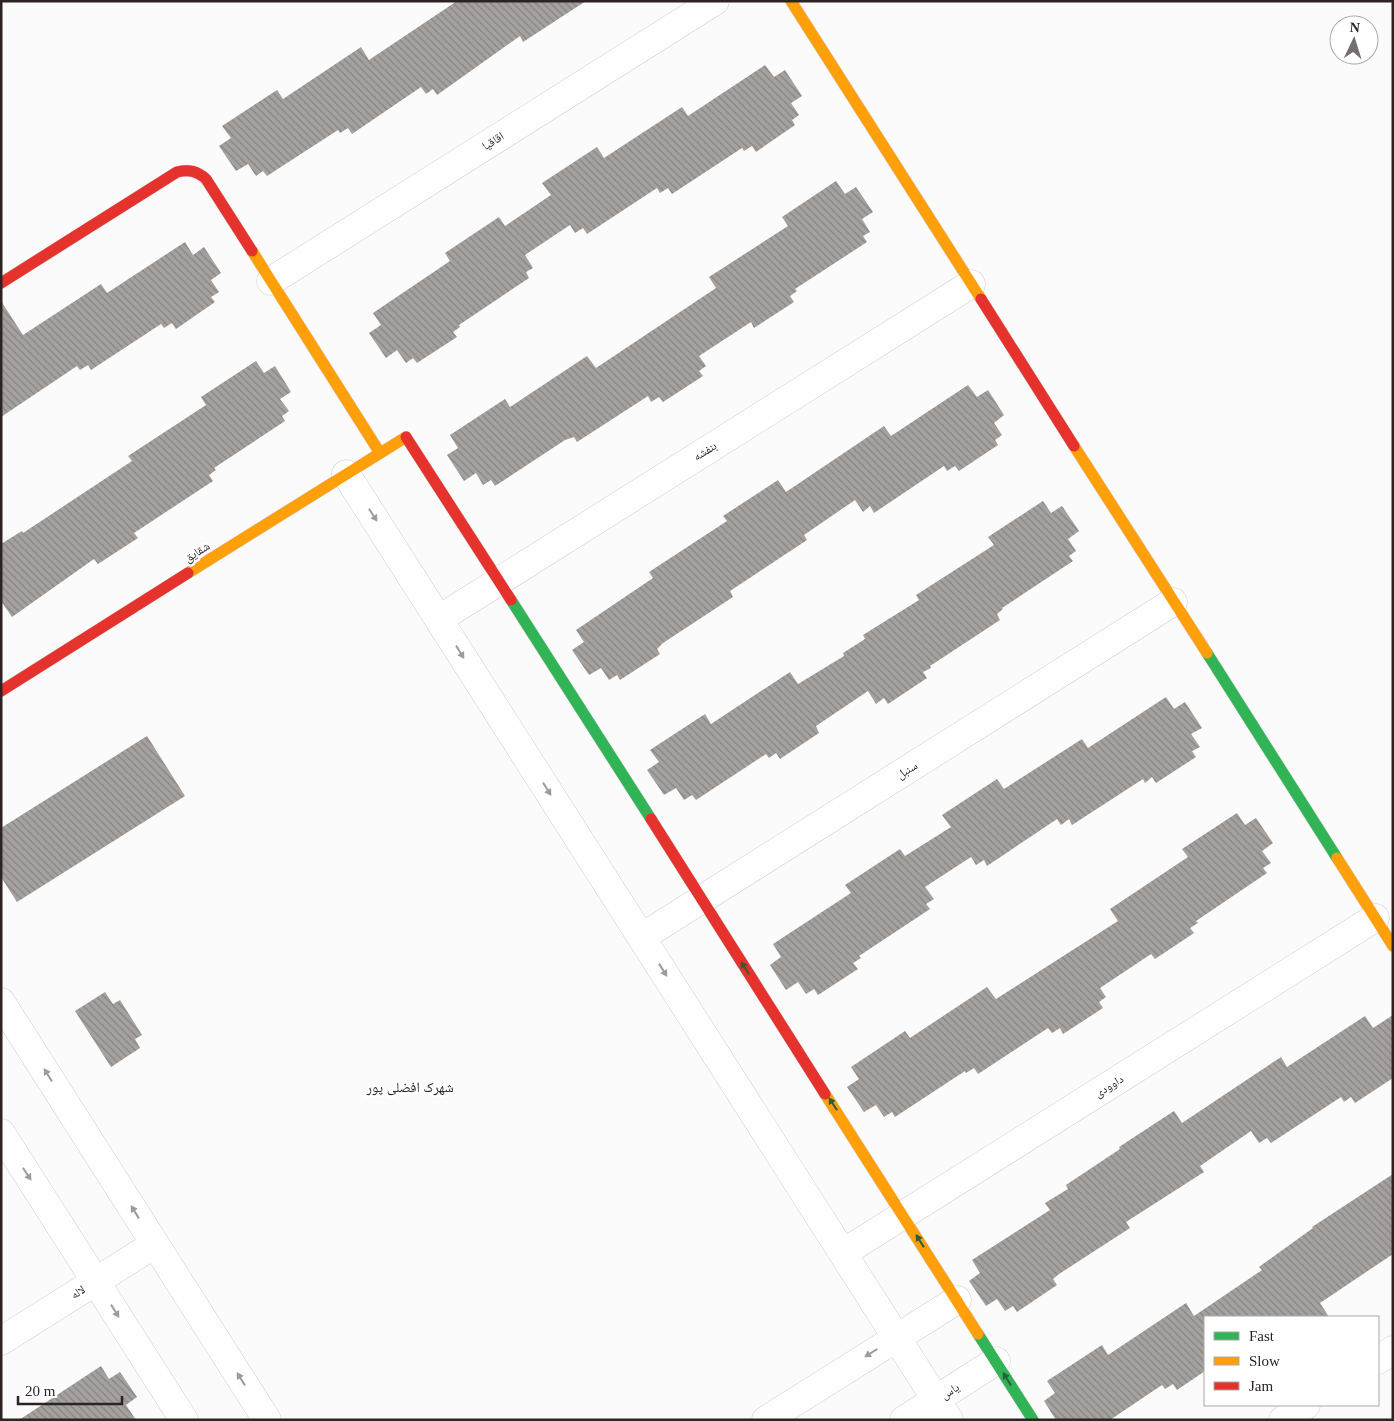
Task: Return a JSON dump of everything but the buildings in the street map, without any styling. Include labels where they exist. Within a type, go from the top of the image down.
[{"type":"street","name":"اقاقیا","points":[[271,281],[715,1]]},
{"type":"street","points":[[790,1],[1393,946]]},
{"type":"street","points":[[1,283],[177,172],[187,169],[198,171],[206,179],[380,452]]},
{"type":"street","name":"بنفشه","points":[[439,619],[970,284]]},
{"type":"street","name":"شقایق","points":[[1,691],[406,436],[499,581]]},
{"type":"street","points":[[346,474],[943,1410]]},
{"type":"street","points":[[499,581],[1033,1420]]},
{"type":"street","name":"سنبل","points":[[642,937],[1173,602]]},
{"type":"street","name":"داوودی","points":[[843,1253],[1375,918]]},
{"type":"street","points":[[1,1002],[267,1420]]},
{"type":"street","points":[[1,1133],[184,1420]]},
{"type":"street","name":"لاله","points":[[1,1341],[155,1244]]},
{"type":"street","points":[[766,1420],[957,1300]]},
{"type":"street","points":[[1379,1359],[1393,1350]]},
{"type":"street","name":"یاس","points":[[904,1420],[943,1410],[996,1362]]},
{"type":"street","points":[[1283,1420],[1304,1406]]},
{"type":"traffic: fast","points":[[511,600],[651,819]]},
{"type":"traffic: fast","points":[[1207,653],[1337,858]]},
{"type":"traffic: fast","points":[[978,1334],[1033,1420]]},
{"type":"traffic: slow","points":[[791,1],[981,299]]},
{"type":"traffic: slow","points":[[252,251],[380,453]]},
{"type":"traffic: slow","points":[[188,573],[406,437]]},
{"type":"traffic: slow","points":[[1074,446],[1207,653]]},
{"type":"traffic: slow","points":[[1337,858],[1393,946]]},
{"type":"traffic: slow","points":[[825,1094],[978,1334]]},
{"type":"traffic: jam","points":[[1,283],[181,171],[193,171],[206,179],[252,251]]},
{"type":"traffic: jam","points":[[981,299],[1074,446]]},
{"type":"traffic: jam","points":[[406,437],[511,600]]},
{"type":"traffic: jam","points":[[1,691],[188,573]]},
{"type":"traffic: jam","points":[[651,819],[825,1094]]},
{"type":"district","name":"شهرک افضلی ‌پور","points":[[410,1087]]}]
